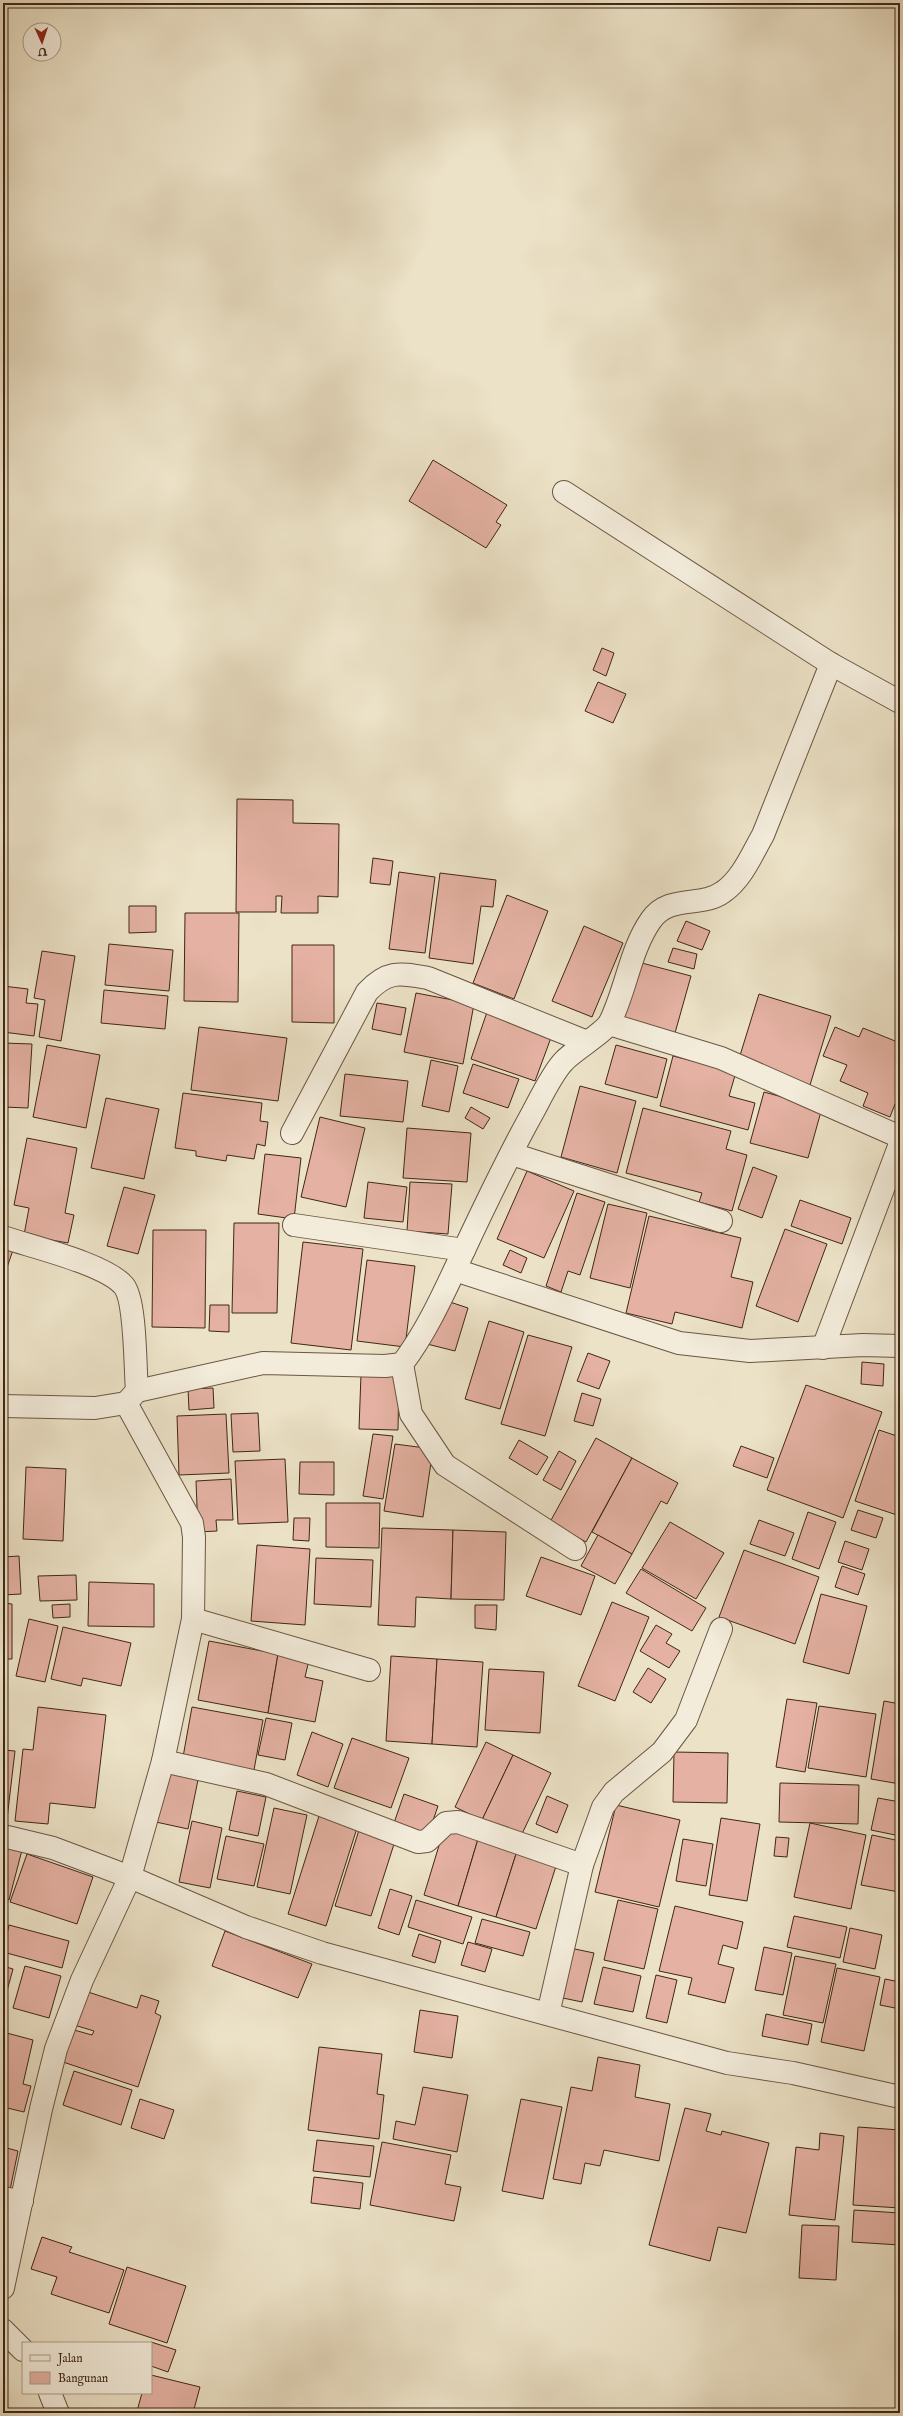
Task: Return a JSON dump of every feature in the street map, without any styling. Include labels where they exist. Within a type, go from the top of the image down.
[{"type":"street","points":[[564,492],[831,664],[900,702]]},
{"type":"street","points":[[575,1549],[445,1465],[411,1414],[402,1364],[424,1330],[455,1270],[495,1185],[533,1112],[563,1062],[609,1024],[643,934],[651,920],[660,910],[669,906],[680,902],[710,898],[722,893],[733,884],[749,860],[763,835],[831,664]]},
{"type":"street","points":[[292,1133],[367,992],[380,978],[401,973],[428,978],[587,1042]]},
{"type":"street","points":[[609,1024],[721,1058],[900,1137]]},
{"type":"street","points":[[823,1348],[900,1144]]},
{"type":"street","points":[[512,1154],[721,1221]]},
{"type":"street","points":[[294,1225],[464,1250]]},
{"type":"street","points":[[3,1237],[103,1270],[124,1286],[132,1309],[131,1397],[192,1523],[194,1537],[193,1619],[163,1761],[130,1877],[82,1980],[56,2049],[41,2109],[13,2200],[3,2288]]},
{"type":"street","points":[[455,1270],[679,1344],[750,1351],[863,1345],[900,1346]]},
{"type":"street","points":[[3,1406],[95,1408],[131,1397],[263,1363],[385,1366],[402,1364]]},
{"type":"street","points":[[193,1619],[369,1670]]},
{"type":"street","points":[[548,2014],[582,1866],[603,1807],[614,1792],[662,1752],[686,1720],[721,1629]]},
{"type":"street","points":[[163,1761],[266,1784],[418,1842],[428,1841],[446,1823],[458,1822],[582,1866]]},
{"type":"street","points":[[3,1836],[53,1848],[130,1877],[246,1927],[322,1953],[727,2063],[793,2073],[900,2097]]},
{"type":"street","points":[[3,2330],[22,2349]]},
{"type":"street","points":[[50,2394],[58,2413]]},
{"type":"building","points":[[433,460],[507,505],[496,522],[501,525],[486,548],[409,501]]},
{"type":"building","points":[[602,648],[614,653],[606,676],[593,670]]},
{"type":"building","points":[[598,682],[626,694],[613,723],[585,711]]},
{"type":"building","points":[[237,799],[293,800],[293,823],[339,824],[338,897],[318,896],[318,913],[281,913],[282,896],[276,896],[276,912],[236,912]]},
{"type":"building","points":[[373,858],[393,861],[390,885],[370,883]]},
{"type":"building","points":[[399,872],[435,877],[425,953],[389,949]]},
{"type":"building","points":[[440,873],[496,880],[493,907],[481,906],[473,964],[429,958]]},
{"type":"building","points":[[507,895],[548,911],[514,999],[473,983]]},
{"type":"building","points":[[129,906],[156,906],[156,932],[129,933]]},
{"type":"building","points":[[185,913],[239,913],[238,1002],[184,1001]]},
{"type":"building","points":[[686,921],[710,931],[702,950],[677,941]]},
{"type":"building","points":[[584,926],[623,943],[592,1017],[552,1001]]},
{"type":"building","points":[[109,944],[173,950],[169,991],[105,985]]},
{"type":"building","points":[[292,945],[334,945],[334,1023],[292,1022]]},
{"type":"building","points":[[673,948],[697,954],[694,969],[668,962]]},
{"type":"building","points":[[42,951],[75,956],[61,1041],[39,1037],[45,1000],[34,998]]},
{"type":"building","points":[[638,962],[691,976],[675,1033],[622,1018]]},
{"type":"building","points":[[3,986],[28,989],[26,1003],[38,1004],[34,1036],[3,1032]]},
{"type":"building","points":[[104,990],[168,996],[165,1029],[101,1023]]},
{"type":"building","points":[[416,993],[474,1004],[463,1064],[404,1052]]},
{"type":"building","points":[[759,994],[831,1016],[810,1085],[738,1062]]},
{"type":"building","points":[[377,1003],[406,1008],[401,1035],[372,1029]]},
{"type":"building","points":[[487,1012],[552,1035],[535,1081],[471,1059]]},
{"type":"building","points":[[199,1027],[287,1038],[278,1101],[191,1090]]},
{"type":"building","points":[[835,1027],[859,1037],[863,1028],[900,1043],[900,1102],[898,1106],[895,1104],[890,1117],[863,1106],[868,1093],[840,1081],[847,1065],[823,1056]]},
{"type":"building","points":[[3,1043],[32,1044],[28,1108],[3,1107]]},
{"type":"building","points":[[47,1045],[100,1055],[86,1128],[33,1117]]},
{"type":"building","points":[[616,1045],[667,1059],[657,1098],[605,1084]]},
{"type":"building","points":[[673,1056],[736,1072],[729,1096],[755,1103],[748,1130],[660,1106]]},
{"type":"building","points":[[431,1060],[458,1066],[449,1112],[422,1106]]},
{"type":"building","points":[[473,1064],[519,1079],[508,1108],[463,1093]]},
{"type":"building","points":[[345,1074],[408,1081],[403,1122],[340,1116]]},
{"type":"building","points":[[580,1086],[636,1101],[617,1173],[561,1157]]},
{"type":"building","points":[[764,1092],[822,1108],[808,1158],[750,1143]]},
{"type":"building","points":[[183,1093],[262,1103],[260,1121],[268,1122],[265,1146],[257,1144],[254,1159],[227,1155],[226,1161],[196,1156],[196,1151],[175,1148]]},
{"type":"building","points":[[106,1098],[159,1109],[144,1179],[91,1168]]},
{"type":"building","points":[[471,1107],[490,1118],[483,1129],[465,1118]]},
{"type":"building","points":[[643,1108],[731,1131],[726,1149],[747,1155],[732,1211],[699,1202],[702,1193],[626,1173]]},
{"type":"building","points":[[320,1117],[365,1128],[346,1207],[301,1197]]},
{"type":"building","points":[[407,1128],[471,1133],[467,1182],[403,1178]]},
{"type":"building","points":[[27,1138],[77,1148],[65,1213],[74,1215],[68,1243],[24,1235],[29,1208],[14,1205]]},
{"type":"building","points":[[265,1154],[301,1158],[294,1219],[258,1214]]},
{"type":"building","points":[[753,1167],[777,1176],[762,1218],[738,1209]]},
{"type":"building","points":[[527,1171],[574,1191],[544,1258],[497,1239]]},
{"type":"building","points":[[368,1182],[407,1187],[403,1222],[364,1218]]},
{"type":"building","points":[[410,1182],[452,1184],[448,1234],[407,1231]]},
{"type":"building","points":[[124,1187],[155,1195],[138,1254],[107,1246]]},
{"type":"building","points":[[577,1193],[605,1202],[580,1275],[568,1271],[561,1292],[546,1286]]},
{"type":"building","points":[[800,1200],[851,1218],[842,1244],[791,1226]]},
{"type":"building","points":[[608,1204],[647,1213],[630,1288],[590,1278]]},
{"type":"building","points":[[649,1216],[741,1238],[731,1277],[753,1282],[742,1328],[675,1312],[672,1324],[626,1313]]},
{"type":"building","points":[[234,1223],[279,1223],[277,1313],[232,1313]]},
{"type":"building","points":[[785,1229],[827,1244],[798,1322],[756,1306]]},
{"type":"building","points":[[153,1230],[206,1230],[205,1328],[152,1327]]},
{"type":"building","points":[[303,1242],[363,1249],[351,1350],[291,1343]]},
{"type":"building","points":[[3,1247],[13,1250],[3,1279]]},
{"type":"building","points":[[510,1250],[527,1258],[521,1273],[503,1265]]},
{"type":"building","points":[[367,1260],[415,1266],[405,1347],[357,1341]]},
{"type":"building","points":[[441,1299],[468,1308],[455,1351],[427,1344]]},
{"type":"building","points":[[210,1305],[229,1305],[229,1332],[209,1331]]},
{"type":"building","points":[[489,1321],[524,1332],[500,1409],[465,1399]]},
{"type":"building","points":[[528,1335],[572,1347],[545,1436],[501,1424]]},
{"type":"building","points":[[588,1353],[610,1361],[599,1389],[577,1381]]},
{"type":"building","points":[[862,1362],[884,1364],[883,1386],[861,1384]]},
{"type":"building","points":[[361,1374],[399,1376],[398,1430],[359,1429]]},
{"type":"building","points":[[806,1385],[882,1412],[843,1518],[767,1490]]},
{"type":"building","points":[[213,1388],[214,1408],[189,1410],[188,1389]]},
{"type":"building","points":[[582,1393],[601,1399],[593,1426],[574,1421]]},
{"type":"building","points":[[258,1413],[260,1451],[233,1452],[231,1414]]},
{"type":"building","points":[[226,1414],[229,1473],[179,1475],[177,1416]]},
{"type":"building","points":[[3,1427],[7,1427],[3,1454]]},
{"type":"building","points":[[879,1430],[900,1437],[900,1516],[855,1501]]},
{"type":"building","points":[[373,1434],[393,1436],[383,1499],[363,1496]]},
{"type":"building","points":[[596,1438],[632,1458],[586,1542],[550,1522]]},
{"type":"building","points":[[519,1440],[548,1457],[537,1475],[509,1458]]},
{"type":"building","points":[[395,1444],[433,1449],[423,1517],[384,1511]]},
{"type":"building","points":[[741,1446],[774,1458],[767,1478],[733,1466]]},
{"type":"building","points":[[559,1451],[576,1461],[561,1490],[543,1480]]},
{"type":"building","points":[[632,1458],[678,1483],[667,1504],[661,1501],[632,1554],[592,1532]]},
{"type":"building","points":[[285,1459],[288,1522],[238,1524],[235,1461]]},
{"type":"building","points":[[300,1462],[334,1462],[334,1495],[299,1494]]},
{"type":"building","points":[[26,1467],[66,1469],[63,1541],[23,1539]]},
{"type":"building","points":[[231,1479],[233,1520],[216,1520],[217,1531],[198,1532],[196,1481]]},
{"type":"building","points":[[326,1503],[380,1503],[379,1548],[326,1547]]},
{"type":"building","points":[[858,1510],[883,1518],[876,1538],[851,1530]]},
{"type":"building","points":[[808,1512],[836,1522],[819,1569],[792,1559]]},
{"type":"building","points":[[294,1518],[310,1518],[309,1541],[293,1540]]},
{"type":"building","points":[[759,1520],[794,1533],[785,1556],[750,1544]]},
{"type":"building","points":[[670,1522],[724,1553],[696,1599],[642,1568]]},
{"type":"building","points":[[382,1528],[453,1530],[451,1599],[416,1597],[415,1627],[378,1625]]},
{"type":"building","points":[[453,1530],[506,1532],[504,1600],[451,1599]]},
{"type":"building","points":[[598,1535],[632,1554],[615,1584],[581,1566]]},
{"type":"building","points":[[845,1541],[869,1549],[862,1570],[838,1562]]},
{"type":"building","points":[[257,1545],[310,1549],[305,1625],[251,1621]]},
{"type":"building","points":[[744,1550],[819,1577],[795,1644],[719,1617]]},
{"type":"building","points":[[19,1556],[21,1594],[3,1595],[3,1557]]},
{"type":"building","points":[[541,1557],[595,1576],[581,1615],[526,1596]]},
{"type":"building","points":[[316,1558],[373,1560],[371,1607],[314,1604]]},
{"type":"building","points":[[842,1566],[865,1574],[858,1595],[835,1587]]},
{"type":"building","points":[[641,1569],[706,1608],[692,1631],[626,1593]]},
{"type":"building","points":[[76,1575],[77,1600],[40,1601],[38,1576]]},
{"type":"building","points":[[89,1582],[154,1584],[154,1627],[88,1626]]},
{"type":"building","points":[[821,1594],[867,1606],[849,1674],[803,1662]]},
{"type":"building","points":[[612,1602],[649,1617],[615,1701],[578,1686]]},
{"type":"building","points":[[3,1603],[12,1604],[12,1659],[3,1659]]},
{"type":"building","points":[[70,1604],[70,1617],[53,1618],[52,1605]]},
{"type":"building","points":[[475,1605],[497,1605],[496,1630],[475,1628]]},
{"type":"building","points":[[29,1619],[58,1626],[45,1682],[16,1676]]},
{"type":"building","points":[[656,1625],[672,1634],[666,1643],[680,1651],[669,1668],[640,1651]]},
{"type":"building","points":[[63,1627],[131,1643],[121,1686],[83,1678],[81,1686],[51,1679]]},
{"type":"building","points":[[209,1641],[278,1654],[268,1713],[198,1700]]},
{"type":"building","points":[[278,1654],[309,1660],[305,1677],[323,1681],[315,1722],[268,1713]]},
{"type":"building","points":[[391,1656],[437,1659],[432,1744],[386,1741]]},
{"type":"building","points":[[437,1659],[483,1662],[477,1747],[432,1744]]},
{"type":"building","points":[[648,1668],[666,1679],[651,1703],[633,1692]]},
{"type":"building","points":[[489,1669],[544,1672],[540,1733],[485,1730]]},
{"type":"building","points":[[787,1699],[817,1703],[805,1772],[776,1767]]},
{"type":"building","points":[[884,1701],[900,1704],[900,1784],[871,1779]]},
{"type":"building","points":[[819,1706],[876,1714],[866,1777],[808,1768]]},
{"type":"building","points":[[38,1707],[106,1715],[95,1808],[50,1803],[48,1824],[15,1821],[23,1749],[33,1750]]},
{"type":"building","points":[[192,1707],[263,1720],[254,1770],[183,1757]]},
{"type":"building","points":[[266,1718],[292,1723],[285,1760],[258,1755]]},
{"type":"building","points":[[312,1732],[343,1744],[328,1787],[297,1775]]},
{"type":"building","points":[[352,1738],[409,1758],[391,1808],[334,1788]]},
{"type":"building","points":[[486,1742],[513,1755],[482,1820],[455,1807]]},
{"type":"building","points":[[3,1750],[15,1751],[7,1819],[3,1819]]},
{"type":"building","points":[[674,1752],[728,1753],[727,1803],[673,1802]]},
{"type":"building","points":[[513,1755],[551,1773],[520,1838],[482,1820]]},
{"type":"building","points":[[167,1768],[199,1775],[188,1829],[156,1822]]},
{"type":"building","points":[[780,1783],[859,1785],[858,1824],[779,1822]]},
{"type":"building","points":[[237,1791],[266,1797],[258,1836],[229,1830]]},
{"type":"building","points":[[404,1794],[438,1806],[428,1835],[394,1823]]},
{"type":"building","points":[[547,1796],[568,1805],[557,1833],[536,1824]]},
{"type":"building","points":[[878,1798],[900,1802],[900,1836],[871,1830]]},
{"type":"building","points":[[616,1805],[680,1820],[659,1907],[595,1892]]},
{"type":"building","points":[[274,1808],[307,1815],[290,1894],[257,1887]]},
{"type":"building","points":[[319,1816],[357,1828],[326,1926],[288,1914]]},
{"type":"building","points":[[721,1818],[760,1824],[747,1901],[709,1895]]},
{"type":"building","points":[[192,1821],[222,1828],[210,1888],[179,1882]]},
{"type":"building","points":[[810,1823],[866,1835],[851,1909],[794,1897]]},
{"type":"building","points":[[444,1829],[478,1839],[458,1906],[424,1895]]},
{"type":"building","points":[[359,1830],[395,1841],[371,1916],[335,1906]]},
{"type":"building","points":[[872,1835],[900,1841],[899,1892],[861,1885]]},
{"type":"building","points":[[226,1836],[264,1844],[254,1886],[217,1879]]},
{"type":"building","points":[[776,1837],[789,1838],[787,1857],[774,1856]]},
{"type":"building","points":[[478,1839],[517,1851],[496,1917],[458,1906]]},
{"type":"building","points":[[683,1839],[713,1844],[706,1886],[676,1881]]},
{"type":"building","points":[[3,1845],[22,1850],[9,1900],[3,1898]]},
{"type":"building","points":[[517,1851],[557,1863],[536,1929],[496,1917]]},
{"type":"building","points":[[27,1854],[93,1877],[77,1924],[10,1902]]},
{"type":"building","points":[[390,1889],[412,1896],[399,1935],[378,1928]]},
{"type":"building","points":[[416,1900],[472,1917],[463,1944],[408,1927]]},
{"type":"building","points":[[618,1900],[658,1909],[644,1969],[604,1960]]},
{"type":"building","points":[[675,1906],[743,1922],[737,1949],[723,1945],[718,1964],[734,1968],[725,2003],[688,1994],[692,1978],[659,1971]]},
{"type":"building","points":[[794,1916],[847,1927],[840,1958],[787,1947]]},
{"type":"building","points":[[482,1919],[530,1932],[523,1956],[475,1943]]},
{"type":"building","points":[[9,1925],[69,1941],[62,1968],[3,1952]]},
{"type":"building","points":[[850,1928],[882,1935],[875,1969],[843,1962]]},
{"type":"building","points":[[225,1931],[312,1964],[298,1998],[212,1966]]},
{"type":"building","points":[[419,1934],[441,1941],[435,1963],[412,1956]]},
{"type":"building","points":[[468,1942],[492,1949],[485,1972],[461,1965]]},
{"type":"building","points":[[764,1947],[792,1953],[783,1995],[755,1990]]},
{"type":"building","points":[[570,1948],[594,1953],[582,2002],[558,1997]]},
{"type":"building","points":[[795,1956],[836,1964],[823,2023],[783,2015]]},
{"type":"building","points":[[3,1966],[13,1969],[5,1998],[3,1998]]},
{"type":"building","points":[[25,1966],[61,1976],[49,2018],[13,2008]]},
{"type":"building","points":[[603,1967],[641,1976],[633,2012],[594,2004]]},
{"type":"building","points":[[837,1968],[880,1977],[864,2051],[821,2042]]},
{"type":"building","points":[[656,1975],[677,1980],[667,2023],[646,2018]]},
{"type":"building","points":[[885,1979],[900,1982],[900,2009],[880,2005]]},
{"type":"building","points":[[85,1991],[137,2008],[141,1995],[159,2001],[155,2013],[161,2016],[138,2087],[63,2062],[74,2030],[92,2035],[94,2031],[74,2025]]},
{"type":"building","points":[[420,2010],[458,2016],[452,2058],[414,2052]]},
{"type":"building","points":[[766,2014],[812,2024],[808,2045],[762,2036]]},
{"type":"building","points":[[3,2032],[33,2040],[23,2084],[31,2086],[24,2112],[3,2107]]},
{"type":"building","points":[[319,2047],[382,2054],[377,2094],[384,2095],[379,2139],[308,2130]]},
{"type":"building","points":[[598,2057],[640,2065],[635,2097],[670,2104],[659,2161],[604,2150],[600,2166],[585,2163],[581,2184],[553,2179],[571,2087],[592,2091]]},
{"type":"building","points":[[74,2071],[132,2090],[121,2125],[63,2105]]},
{"type":"building","points":[[423,2087],[468,2095],[457,2152],[393,2139],[396,2121],[415,2125]]},
{"type":"building","points":[[140,2099],[174,2110],[164,2139],[131,2128]]},
{"type":"building","points":[[521,2099],[562,2107],[543,2199],[502,2191]]},
{"type":"building","points":[[685,2108],[711,2114],[706,2131],[721,2135],[722,2131],[769,2143],[746,2233],[718,2227],[710,2261],[649,2245]]},
{"type":"building","points":[[858,2127],[900,2130],[900,2208],[853,2205]]},
{"type":"building","points":[[820,2133],[844,2136],[835,2220],[789,2215],[796,2147],[819,2150]]},
{"type":"building","points":[[317,2140],[374,2146],[370,2177],[313,2171]]},
{"type":"building","points":[[382,2142],[451,2155],[445,2184],[461,2187],[454,2221],[370,2205]]},
{"type":"building","points":[[3,2147],[18,2151],[10,2190],[3,2189]]},
{"type":"building","points":[[314,2177],[363,2183],[360,2209],[311,2203]]},
{"type":"building","points":[[854,2210],[900,2213],[900,2245],[852,2242]]},
{"type":"building","points":[[802,2225],[839,2226],[836,2280],[799,2278]]},
{"type":"building","points":[[42,2237],[72,2247],[69,2252],[124,2270],[109,2313],[51,2294],[57,2277],[31,2269]]},
{"type":"building","points":[[127,2267],[186,2286],[167,2343],[109,2324]]},
{"type":"building","points":[[152,2342],[176,2350],[168,2372],[152,2366]]},
{"type":"building","points":[[152,2375],[200,2387],[193,2413],[147,2413],[137,2411],[142,2394],[152,2394]]}]
